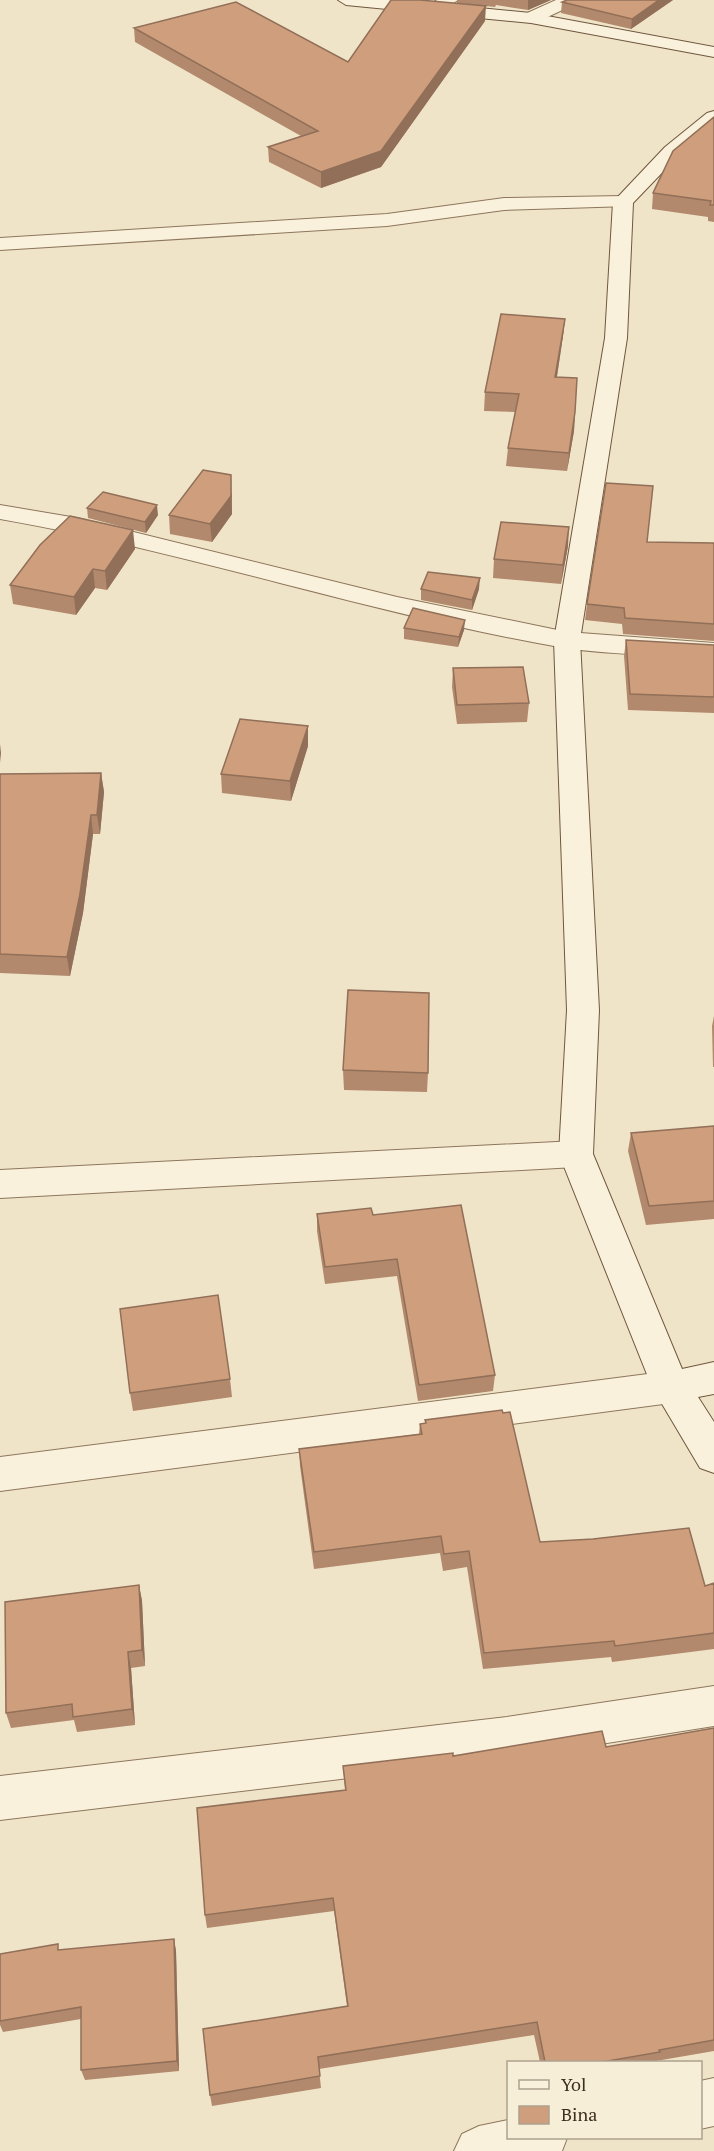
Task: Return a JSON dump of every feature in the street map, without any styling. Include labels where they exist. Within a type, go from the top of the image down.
[{"type":"street","points":[[346,0],[531,18],[712,50]]},
{"type":"street","points":[[433,8],[450,0]]},
{"type":"street","points":[[531,18],[569,0]]},
{"type":"street","points":[[714,117],[672,151],[623,202],[616,338],[567,640],[583,1010],[576,1154],[671,1387],[714,1456]]},
{"type":"street","points":[[0,244],[387,220],[504,204],[623,202]]},
{"type":"street","points":[[0,512],[77,525],[397,605],[567,640],[714,651]]},
{"type":"street","points":[[0,1184],[576,1154]]},
{"type":"street","points":[[0,1474],[671,1387],[714,1378]]},
{"type":"street","points":[[0,1798],[507,1738],[714,1707]]},
{"type":"street","points":[[479,2151],[538,2139]]},
{"type":"building","points":[[391,0],[420,0],[486,6],[381,151],[321,172],[268,147],[318,131],[134,28],[236,2],[348,62]]},
{"type":"building","points":[[567,0],[659,0],[632,19],[562,2]]},
{"type":"building","points":[[714,117],[714,205],[710,205],[711,201],[653,193],[673,151]]},
{"type":"building","points":[[501,314],[565,319],[555,377],[577,378],[569,453],[508,448],[519,394],[485,392]]},
{"type":"building","points":[[203,470],[231,475],[231,496],[210,524],[169,515]]},
{"type":"building","points":[[606,483],[653,486],[647,542],[714,543],[714,624],[625,618],[624,608],[587,604]]},
{"type":"building","points":[[103,492],[157,505],[145,522],[87,508]]},
{"type":"building","points":[[70,516],[133,530],[105,571],[93,569],[74,597],[10,585],[40,545]]},
{"type":"building","points":[[501,522],[569,527],[563,565],[494,559]]},
{"type":"building","points":[[428,572],[480,578],[472,600],[421,589]]},
{"type":"building","points":[[413,608],[465,620],[459,637],[404,628]]},
{"type":"building","points":[[626,640],[714,645],[714,697],[630,694]]},
{"type":"building","points":[[523,667],[529,703],[457,705],[453,668]]},
{"type":"building","points":[[240,719],[308,726],[290,781],[221,774]]},
{"type":"building","points":[[101,773],[97,815],[91,815],[80,894],[67,957],[0,954],[0,774]]},
{"type":"building","points":[[348,990],[429,993],[428,1073],[343,1070]]},
{"type":"building","points":[[714,1126],[714,1201],[649,1206],[631,1133]]},
{"type":"building","points":[[461,1205],[495,1375],[419,1385],[397,1259],[325,1267],[317,1214],[371,1208],[373,1215]]},
{"type":"building","points":[[218,1295],[230,1379],[130,1393],[120,1309]]},
{"type":"building","points":[[502,1410],[503,1413],[510,1412],[540,1542],[593,1539],[689,1528],[705,1586],[714,1583],[714,1633],[615,1646],[614,1641],[484,1653],[469,1551],[444,1554],[441,1536],[314,1552],[299,1449],[422,1434],[420,1424],[426,1423],[425,1420]]},
{"type":"building","points":[[139,1585],[142,1650],[128,1652],[132,1709],[73,1717],[72,1704],[6,1713],[5,1602]]},
{"type":"building","points":[[714,1728],[714,2040],[608,2061],[545,2061],[537,2022],[318,2057],[320,2076],[210,2095],[203,2029],[348,2006],[333,1898],[205,1915],[197,1808],[346,1790],[343,1766],[453,1753],[453,1756],[602,1731],[606,1747]]},
{"type":"building","points":[[174,1939],[177,2061],[81,2070],[81,2007],[0,2021],[0,1954],[58,1944],[58,1950]]}]
